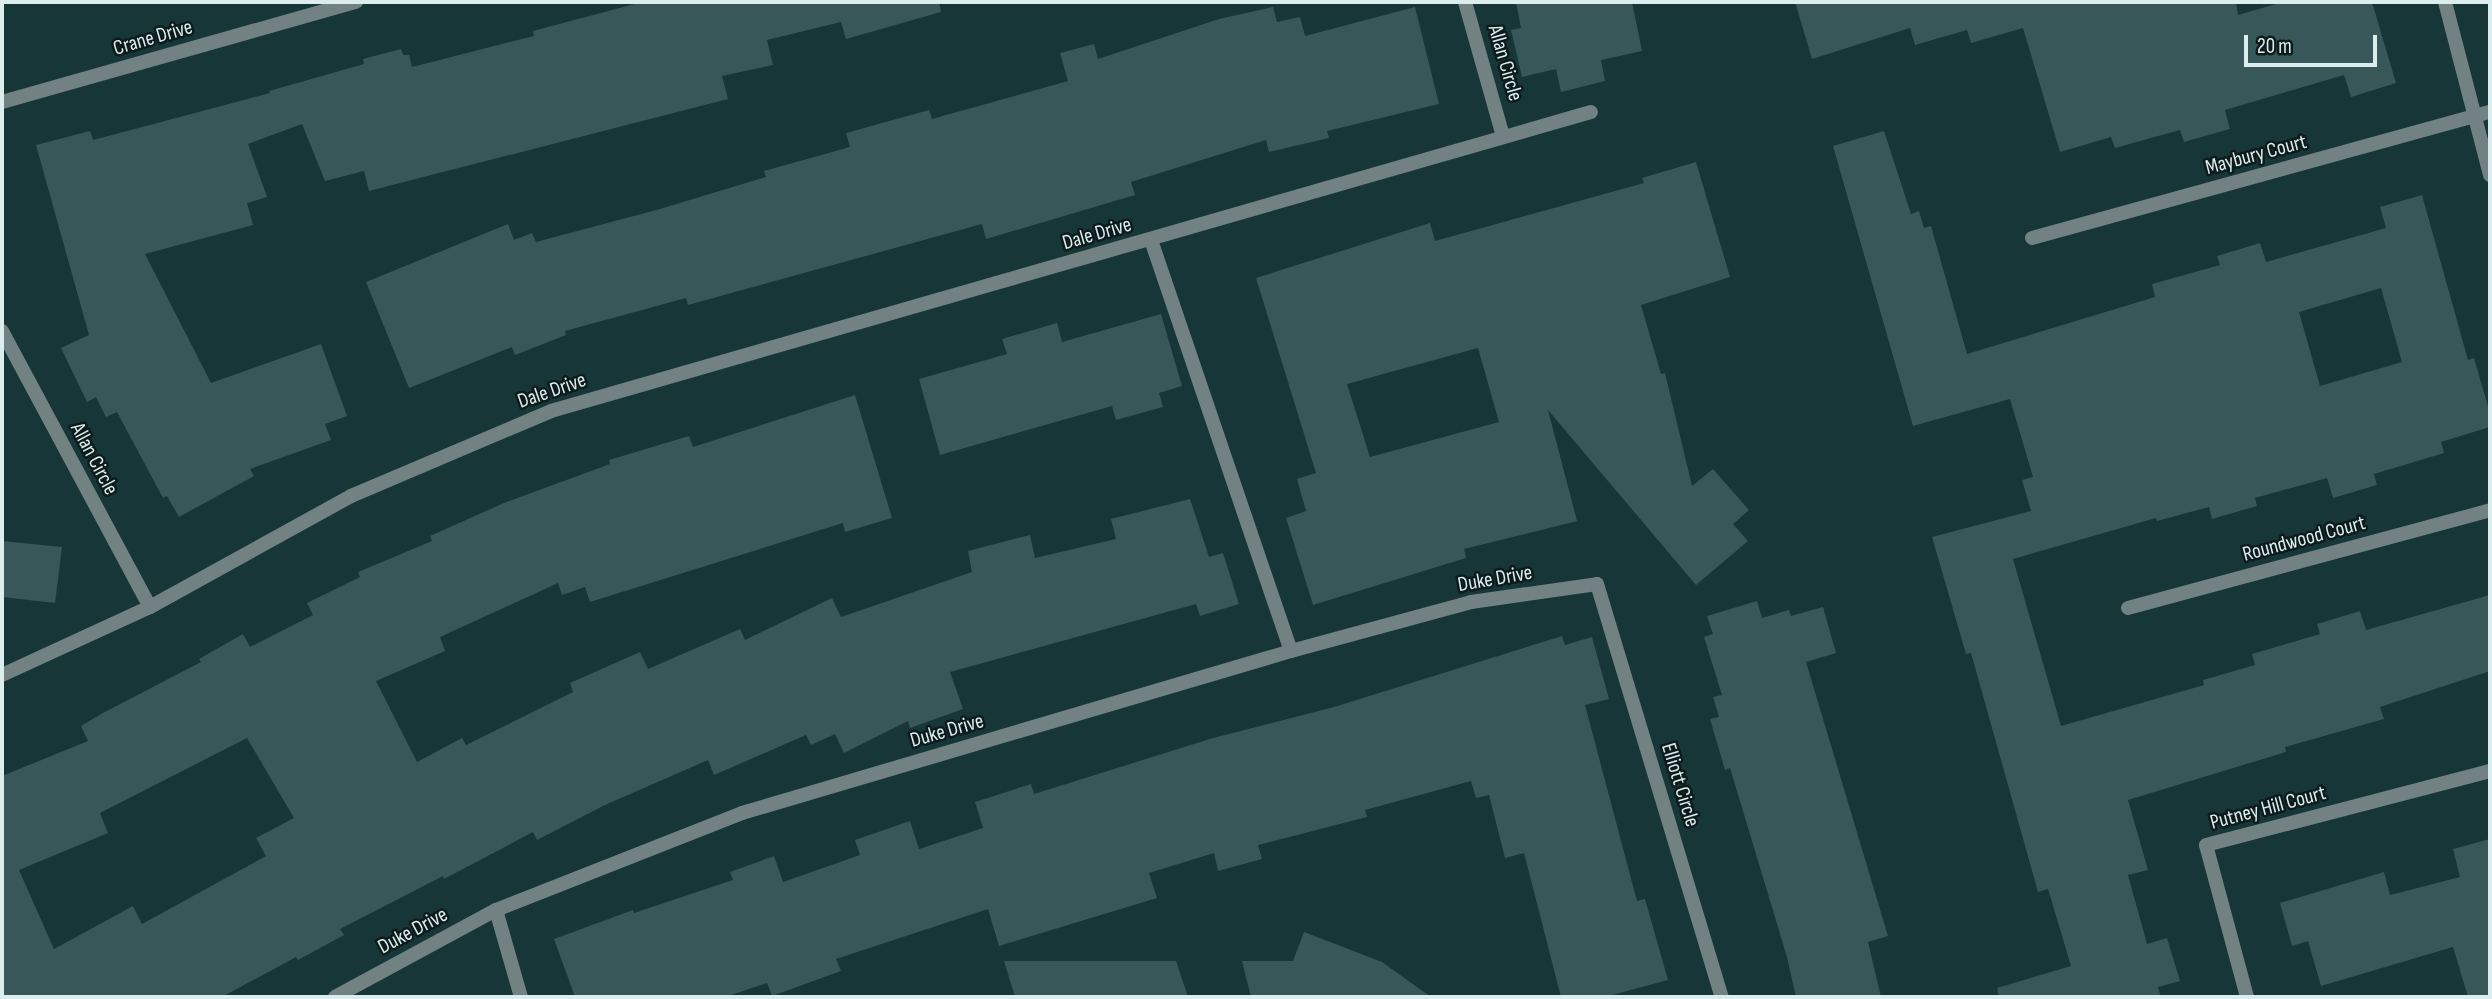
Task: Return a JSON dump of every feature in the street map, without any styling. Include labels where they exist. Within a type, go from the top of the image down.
[{"type":"street","name":"Crane Drive","points":[[2,102],[356,2]]},
{"type":"street","name":"Allan Circle","points":[[1465,2],[1503,136]]},
{"type":"street","points":[[2445,2],[2490,176]]},
{"type":"street","name":"Dale Drive","points":[[2,675],[149,607],[351,496],[551,411],[1591,112]]},
{"type":"street","name":"Maybury Court","points":[[2032,238],[2490,113]]},
{"type":"street","name":"Dale Drive","points":[[1151,240],[1291,651]]},
{"type":"street","name":"Allan Circle","points":[[2,331],[149,607]]},
{"type":"street","name":"Roundwood Court","points":[[2128,608],[2490,510]]},
{"type":"street","name":"Duke Drive","points":[[335,997],[496,910],[742,813],[1291,651],[1471,602],[1597,584]]},
{"type":"street","name":"Elliott Circle","points":[[1597,584],[1723,997]]},
{"type":"street","name":"Putney Hill Court","points":[[2247,997],[2206,845],[2490,771]]},
{"type":"street","points":[[496,910],[521,997]]},
{"type":"building","points":[[642,2],[939,2],[941,12],[846,39],[841,22],[767,40],[773,65],[722,76],[728,99],[369,191],[364,171],[325,181],[302,124],[248,144],[267,197],[247,203],[253,225],[145,254],[211,383],[321,344],[347,416],[325,424],[331,440],[250,469],[254,476],[179,517],[167,496],[163,498],[117,412],[106,417],[96,397],[87,402],[61,348],[89,335],[36,145],[90,131],[93,140],[270,93],[269,91],[364,64],[363,59],[401,49],[403,55],[409,55],[412,67],[534,36],[533,31]]},
{"type":"building","points":[[1516,2],[1632,2],[1642,51],[1601,60],[1605,81],[1561,92],[1556,69],[1522,77],[1511,30],[1521,28]]},
{"type":"building","points":[[1795,2],[2236,2],[2238,15],[2283,2],[2372,2],[2396,83],[2351,97],[2344,75],[2225,110],[2230,129],[2184,142],[2180,130],[2115,148],[2111,137],[2060,152],[2023,28],[1971,43],[1967,30],[1915,45],[1910,28],[1812,59]]},
{"type":"building","points":[[1273,7],[1277,22],[1300,17],[1305,36],[1415,7],[1439,104],[1327,131],[1329,138],[1269,152],[1266,140],[1131,182],[1135,195],[986,239],[982,224],[688,305],[686,298],[565,331],[566,335],[515,355],[512,347],[409,388],[366,282],[508,224],[514,240],[532,233],[536,242],[766,177],[764,171],[850,147],[846,133],[929,110],[932,119],[1068,81],[1060,53],[1094,44],[1098,59],[1219,19]]},
{"type":"building","points":[[1884,131],[1911,214],[1919,211],[1924,228],[1931,226],[1967,354],[2155,297],[2152,284],[2220,265],[2217,256],[2260,243],[2266,262],[2386,228],[2380,207],[2422,195],[2468,360],[2474,358],[2490,413],[2490,427],[2441,442],[2444,453],[2374,474],[2377,485],[2333,498],[2327,478],[2255,498],[2257,506],[2212,519],[2209,507],[2157,521],[2156,518],[2013,559],[2061,726],[2204,685],[2203,680],[2255,665],[2252,654],[2320,634],[2317,624],[2360,611],[2366,630],[2490,595],[2490,671],[2380,707],[2384,719],[2285,747],[2286,752],[2128,800],[2148,870],[2128,875],[2147,944],[2167,938],[2180,981],[2158,987],[2161,997],[1999,997],[1997,988],[2071,966],[2048,889],[2038,892],[1971,653],[1966,654],[1932,537],[2031,511],[2022,480],[2033,477],[2010,399],[1913,426],[1833,146]],"holes":[[[2381,288],[2402,362],[2320,386],[2299,312]]]},
{"type":"building","points":[[1696,162],[1730,277],[1641,305],[1661,374],[1665,373],[1692,486],[1713,469],[1749,510],[1733,524],[1748,541],[1696,585],[1548,410],[1577,521],[1464,549],[1466,558],[1313,605],[1286,518],[1306,511],[1297,479],[1316,473],[1256,278],[1430,223],[1435,241],[1644,183],[1642,178]],"holes":[[[1478,348],[1499,422],[1370,457],[1347,384]]]},
{"type":"building","points":[[1161,314],[1182,386],[1159,393],[1163,407],[1116,420],[1112,406],[940,455],[919,379],[1007,354],[1002,339],[1057,323],[1062,342]]},
{"type":"building","points":[[855,395],[892,518],[845,532],[843,523],[590,602],[585,587],[562,595],[558,583],[440,637],[445,651],[376,681],[417,762],[462,738],[466,745],[573,692],[570,683],[640,652],[648,669],[740,629],[745,640],[832,598],[841,617],[972,572],[968,551],[1030,535],[1035,558],[1116,539],[1111,519],[1190,499],[1209,557],[1223,553],[1239,604],[1200,616],[1196,604],[950,672],[963,709],[910,728],[908,721],[844,753],[835,734],[811,745],[806,735],[714,775],[708,760],[605,805],[537,840],[533,832],[340,929],[344,935],[298,960],[296,957],[222,997],[2,997],[2,776],[88,741],[81,726],[201,662],[199,659],[243,634],[250,647],[313,615],[307,603],[360,577],[358,572],[432,541],[430,536],[504,503],[610,464],[609,460],[689,436],[693,447]],"holes":[[[247,738],[294,818],[256,838],[266,856],[142,924],[133,906],[54,949],[19,870],[108,833],[100,813]]]},
{"type":"building","points":[[2,541],[62,547],[55,603],[2,597]]},
{"type":"building","points":[[1757,601],[1762,618],[1789,610],[1791,616],[1823,607],[1836,653],[1806,662],[1888,936],[1868,942],[1881,997],[1796,997],[1787,957],[1730,768],[1725,770],[1710,719],[1719,717],[1713,697],[1722,695],[1704,637],[1713,634],[1707,616]]},
{"type":"building","points":[[1562,636],[1565,645],[1592,637],[1609,699],[1585,705],[1637,901],[1645,899],[1668,980],[1605,997],[1561,997],[1524,853],[1505,858],[1489,795],[1476,798],[1471,781],[1365,810],[1367,817],[1258,845],[1262,859],[1218,871],[1214,853],[1149,873],[1157,898],[999,946],[988,909],[836,959],[841,971],[772,996],[767,983],[725,997],[575,997],[554,939],[633,910],[634,913],[733,880],[730,872],[774,856],[783,882],[860,855],[855,840],[910,821],[919,849],[983,828],[975,802],[1031,784],[1034,794],[1213,738],[1334,707]]},
{"type":"building","points":[[2490,839],[2490,997],[2468,997],[2453,947],[2321,986],[2308,941],[2292,946],[2280,903],[2384,872],[2390,895],[2460,877],[2453,849]]},
{"type":"building","points":[[1304,932],[1382,962],[1431,997],[1251,997],[1242,961],[1293,961]]},
{"type":"building","points":[[1004,961],[1176,961],[1188,997],[1015,997]]}]
